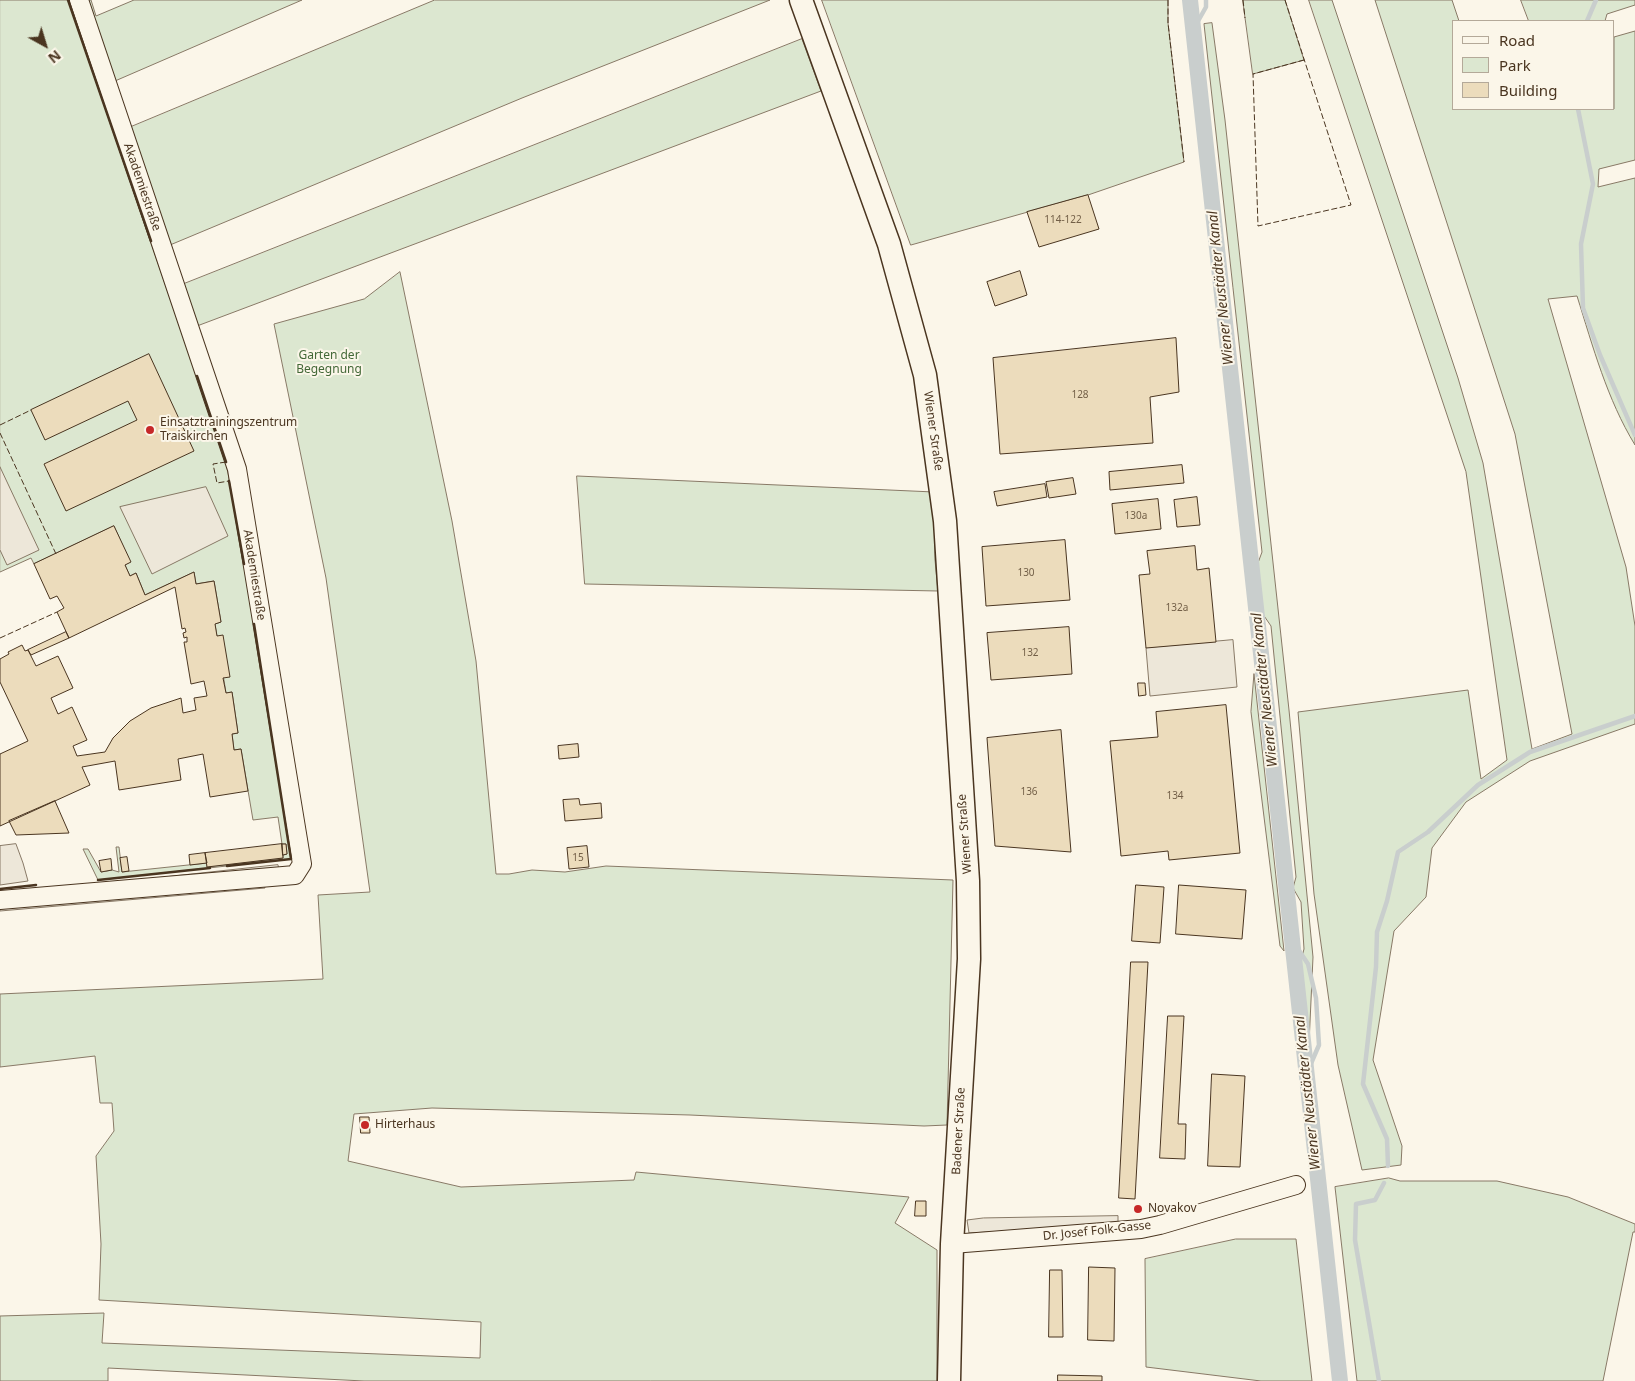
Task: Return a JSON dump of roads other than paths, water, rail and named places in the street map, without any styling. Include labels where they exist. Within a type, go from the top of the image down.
[{"type":"main road","name":"Wiener Straße","points":[[801,0],[888,244],[925,375],[945,520],[968,881]]},
{"type":"main road","name":"Badener Straße","points":[[948,1381],[952,1244],[969,959],[968,881]]},
{"type":"street","name":"Akademiestraße","points":[[0,900],[295,875],[302,864],[237,469],[79,0]]},
{"type":"street","name":"Dr. Josef Folk-Gasse","points":[[952,1244],[1140,1229],[1160,1225],[1296,1185]]},
{"type":"waterway","name":"Wiener Neustädter Kanal","points":[[1190,0],[1340,1381]]},
{"type":"waterway","points":[[1193,30],[1206,7],[1206,0]]},
{"type":"waterway","points":[[1587,20],[1596,0]]},
{"type":"waterway","points":[[1578,110],[1593,184],[1581,244],[1583,308],[1600,355],[1635,435]]},
{"type":"waterway","points":[[1388,1166],[1387,1139],[1363,1084],[1376,967],[1377,932],[1387,901],[1398,852],[1428,832],[1478,785],[1530,752],[1635,716]]},
{"type":"waterway","points":[[1292,940],[1308,964],[1316,998],[1319,1045],[1306,1075]]},
{"type":"waterway","points":[[1379,1381],[1355,1240],[1356,1204],[1375,1200],[1384,1183]]},
{"type":"place","name":"Einsatztrainingszentrum Traiskirchen","points":[[150,430]]},
{"type":"place","name":"Hirterhaus","points":[[365,1125]]},
{"type":"place","name":"Novakov","points":[[1138,1209]]},
{"type":"park label","name":"Garten der Begegnung","points":[[329,363]]}]
